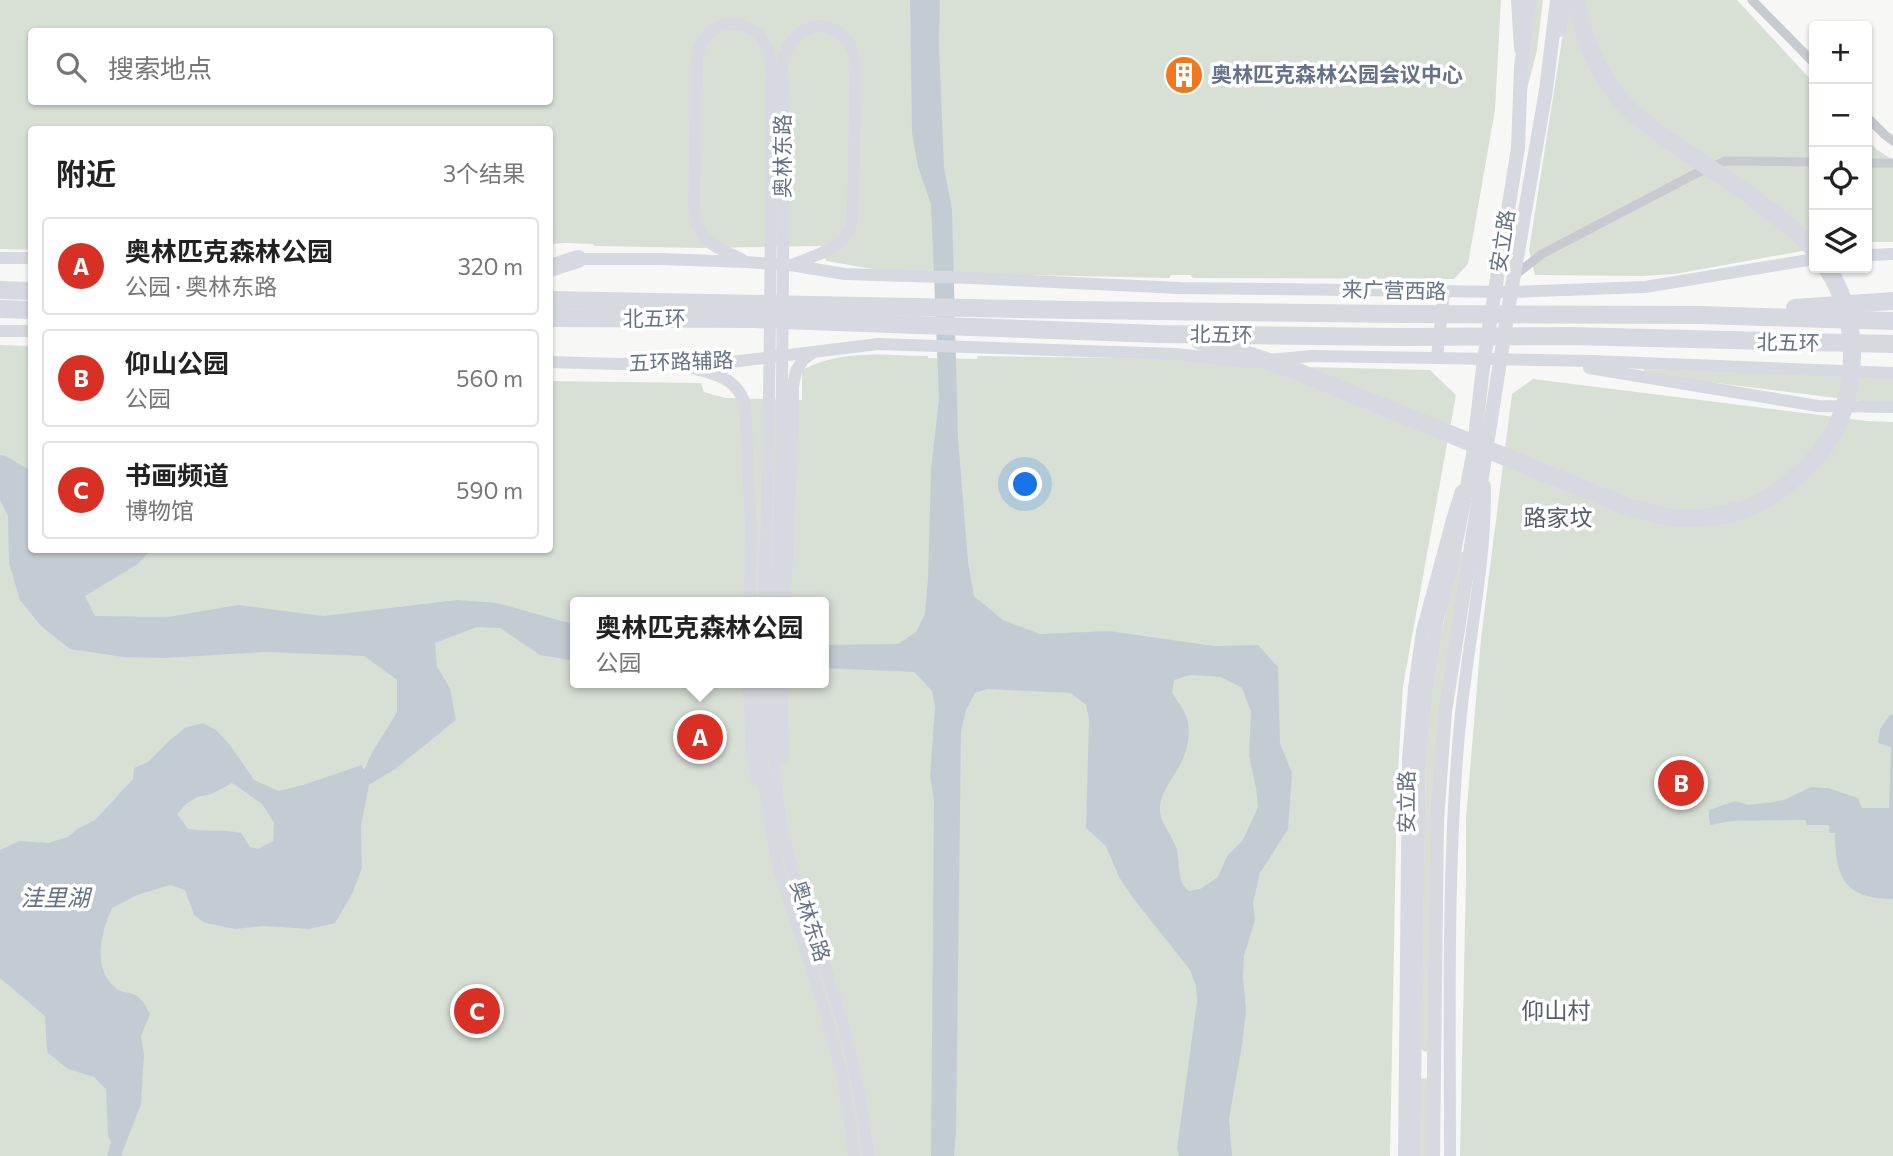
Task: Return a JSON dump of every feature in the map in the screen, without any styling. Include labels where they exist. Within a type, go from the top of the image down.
[{"type":"highway","points":[[1576,0],[1590,51],[1606,80],[1629,109],[1794,229],[1809,244]]},
{"type":"highway","points":[[553,267],[578,259]]},
{"type":"highway","points":[[1159,334],[1236,351],[1296,371],[1623,505],[1667,517],[1705,517],[1739,511],[1773,496],[1805,470],[1829,440],[1843,412],[1851,375],[1852,349],[1847,313],[1830,273]]},
{"type":"highway","points":[[0,290],[28,291]]},
{"type":"highway","name":"北五环","points":[[553,300],[918,317],[982,328],[1159,334],[1570,337],[1889,345]]},
{"type":"highway","points":[[1699,315],[1893,301]]},
{"type":"highway","points":[[0,309],[28,310]]},
{"type":"highway","name":"北五环","points":[[553,318],[918,317],[982,309],[1699,315],[1893,321]]},
{"type":"main road","name":"安立路","points":[[1433,1156],[1437,821],[1444,726],[1479,456],[1484,359],[1518,148],[1521,67],[1530,0]]},
{"type":"main road","name":"安立路","points":[[1413,1156],[1419,758],[1426,687],[1437,618],[1479,456],[1500,360],[1546,90],[1557,0]]},
{"type":"street","name":"安立路","points":[[1517,0],[1521,67]]},
{"type":"street","name":"安立路","points":[[1546,90],[1565,0]]},
{"type":"street","points":[[1752,0],[1809,58]]},
{"type":"street","name":"奥林东路","points":[[746,262],[711,244],[695,224],[697,58],[705,36],[727,23],[751,28],[763,38],[770,55],[770,366],[764,597]]},
{"type":"street","name":"奥林东路","points":[[776,597],[784,157],[783,59],[792,40],[805,29],[816,25],[830,27],[841,34],[851,45],[856,61],[851,223],[846,237],[828,250],[790,265]]},
{"type":"street","points":[[1872,122],[1893,141]]},
{"type":"street","points":[[1513,276],[1542,254],[1697,173],[1726,161],[1809,162]]},
{"type":"street","points":[[1872,163],[1893,163]]},
{"type":"street","points":[[1872,255],[1893,254]]},
{"type":"street","points":[[0,258],[28,258]]},
{"type":"street","name":"来广营西路","points":[[553,260],[746,262],[790,265],[845,274],[1179,288],[1511,292],[1645,288],[1809,260]]},
{"type":"street","points":[[1437,358],[1444,292]]},
{"type":"street","points":[[0,331],[28,331]]},
{"type":"street","name":"五环路辅路","points":[[553,362],[731,362],[878,344],[1176,354],[1246,362],[1311,356],[1540,360]]},
{"type":"street","points":[[785,597],[793,386],[796,371],[812,353]]},
{"type":"street","points":[[1540,360],[1893,373]]},
{"type":"street","points":[[1540,360],[1818,406],[1893,407]]},
{"type":"street","points":[[679,363],[725,378],[741,391],[747,413],[750,597]]},
{"type":"street","points":[[747,413],[752,410],[783,413],[793,423]]},
{"type":"street","name":"安立路","points":[[1404,1156],[1408,759],[1414,688],[1422,631],[1453,516],[1479,456]]},
{"type":"street","name":"安立路","points":[[1450,1156],[1453,821],[1461,706],[1485,525],[1479,456]]},
{"type":"street","points":[[749,688],[752,756],[775,819]]},
{"type":"street","name":"奥林东路","points":[[771,688],[762,767],[775,819],[838,1008],[854,1068],[868,1156]]},
{"type":"street","points":[[773,688],[783,771],[775,819]]},
{"type":"street","name":"奥林东路","points":[[775,819],[778,866],[838,1059],[855,1156]]},
{"type":"shaded area","points":[[0,0],[1501,0],[1495,110],[1468,264],[1454,279],[1193,278],[1190,275],[1171,275],[1169,278],[890,272],[826,261],[821,246],[698,248],[553,244],[553,126],[28,126],[28,250],[0,249]]},
{"type":"shaded area","points":[[1531,0],[1543,0],[1537,50],[1522,109]]},
{"type":"shaded area","points":[[1737,0],[1809,78],[1809,250],[1675,274],[1535,275],[1529,250],[1568,1]]},
{"type":"shaded area","points":[[1872,145],[1893,160],[1893,242],[1872,242]]},
{"type":"shaded area","points":[[0,345],[28,346],[28,553],[553,553],[553,381],[701,383],[704,392],[726,398],[802,400],[802,370],[832,359],[879,354],[977,359],[978,356],[1176,359],[1267,366],[1430,370],[1456,395],[1403,686],[1397,789],[1390,1156],[0,1156]]},
{"type":"shaded area","points":[[1644,369],[1893,377],[1893,402],[1860,401],[1644,374]]},
{"type":"shaded area","points":[[1533,379],[1893,422],[1893,1156],[1460,1156],[1466,818],[1481,638],[1512,394]]},
{"type":"shaded area","points":[[1461,552],[1464,552],[1444,687],[1430,1050],[1425,1052],[1421,1049],[1426,754],[1434,669]]},
{"type":"shaded area","points":[[1421,1079],[1429,1079],[1429,1156],[1417,1156]]},
{"type":"water","points":[[910,0],[940,0],[944,168],[952,209],[958,437],[968,562],[974,596],[1003,620],[1040,634],[1109,631],[1214,646],[1258,645],[1278,667],[1280,743],[1292,773],[1288,829],[1260,873],[1253,902],[1255,920],[1244,956],[1246,1012],[1229,1119],[1232,1156],[1179,1156],[1177,1149],[1197,1001],[1196,986],[1190,970],[1119,877],[1106,846],[1086,828],[1089,719],[1086,705],[1071,693],[987,689],[975,693],[966,710],[961,731],[954,1156],[931,1156],[934,801],[930,776],[935,707],[932,691],[914,672],[829,668],[829,645],[898,644],[916,632],[925,614],[931,470],[939,399],[931,204],[918,167],[912,133]],"holes":[[[1190,675],[1221,677],[1242,688],[1251,712],[1249,756],[1258,807],[1243,840],[1227,856],[1218,877],[1200,889],[1189,891],[1182,883],[1175,845],[1160,812],[1162,797],[1180,765],[1189,734],[1187,718],[1172,693],[1174,680]]]},
{"type":"water","name":"洼里湖","points":[[0,455],[28,469],[28,553],[148,553],[138,564],[85,596],[95,616],[168,617],[238,605],[323,616],[457,600],[497,603],[570,623],[570,660],[540,655],[500,628],[477,627],[435,643],[437,667],[450,688],[456,720],[395,769],[369,785],[361,825],[362,868],[352,894],[335,923],[309,929],[264,926],[235,929],[205,923],[194,915],[185,890],[170,885],[137,895],[112,908],[102,939],[101,961],[104,971],[117,989],[139,997],[150,1014],[141,1036],[144,1055],[141,1104],[121,1156],[107,1156],[111,1142],[108,1137],[106,1089],[94,1077],[68,1069],[47,1052],[45,1016],[0,978],[0,850],[19,841],[48,843],[68,837],[95,820],[133,779],[134,768],[148,762],[185,728],[203,723],[216,730],[230,745],[254,780],[279,791],[362,765],[364,770],[397,712],[397,680],[364,656],[266,652],[164,658],[123,657],[70,649],[41,626],[20,600],[9,563],[8,516],[0,500]],"holes":[[[232,783],[262,804],[274,823],[273,841],[258,849],[250,847],[241,833],[188,829],[177,814],[197,797],[211,794]]]},
{"type":"water","points":[[1890,715],[1893,715],[1893,899],[1864,895],[1846,883],[1837,862],[1835,833],[1829,833],[1829,825],[1807,825],[1805,820],[1731,821],[1710,825],[1709,810],[1735,801],[1748,805],[1774,802],[1811,787],[1828,788],[1858,798],[1862,808],[1889,808],[1891,747],[1878,743],[1880,729]]},
{"type":"place","name":"奥林匹克森林公园会议中心","points":[[1184,75]]},
{"type":"place","name":"奥林匹克森林公园","points":[[700,737]]},
{"type":"place","name":"仰山公园","points":[[1681,783]]},
{"type":"place","name":"书画频道","points":[[477,1011]]},
{"type":"district","name":"路家坟","points":[[1558,518]]},
{"type":"district","name":"仰山村","points":[[1556,1011]]}]
